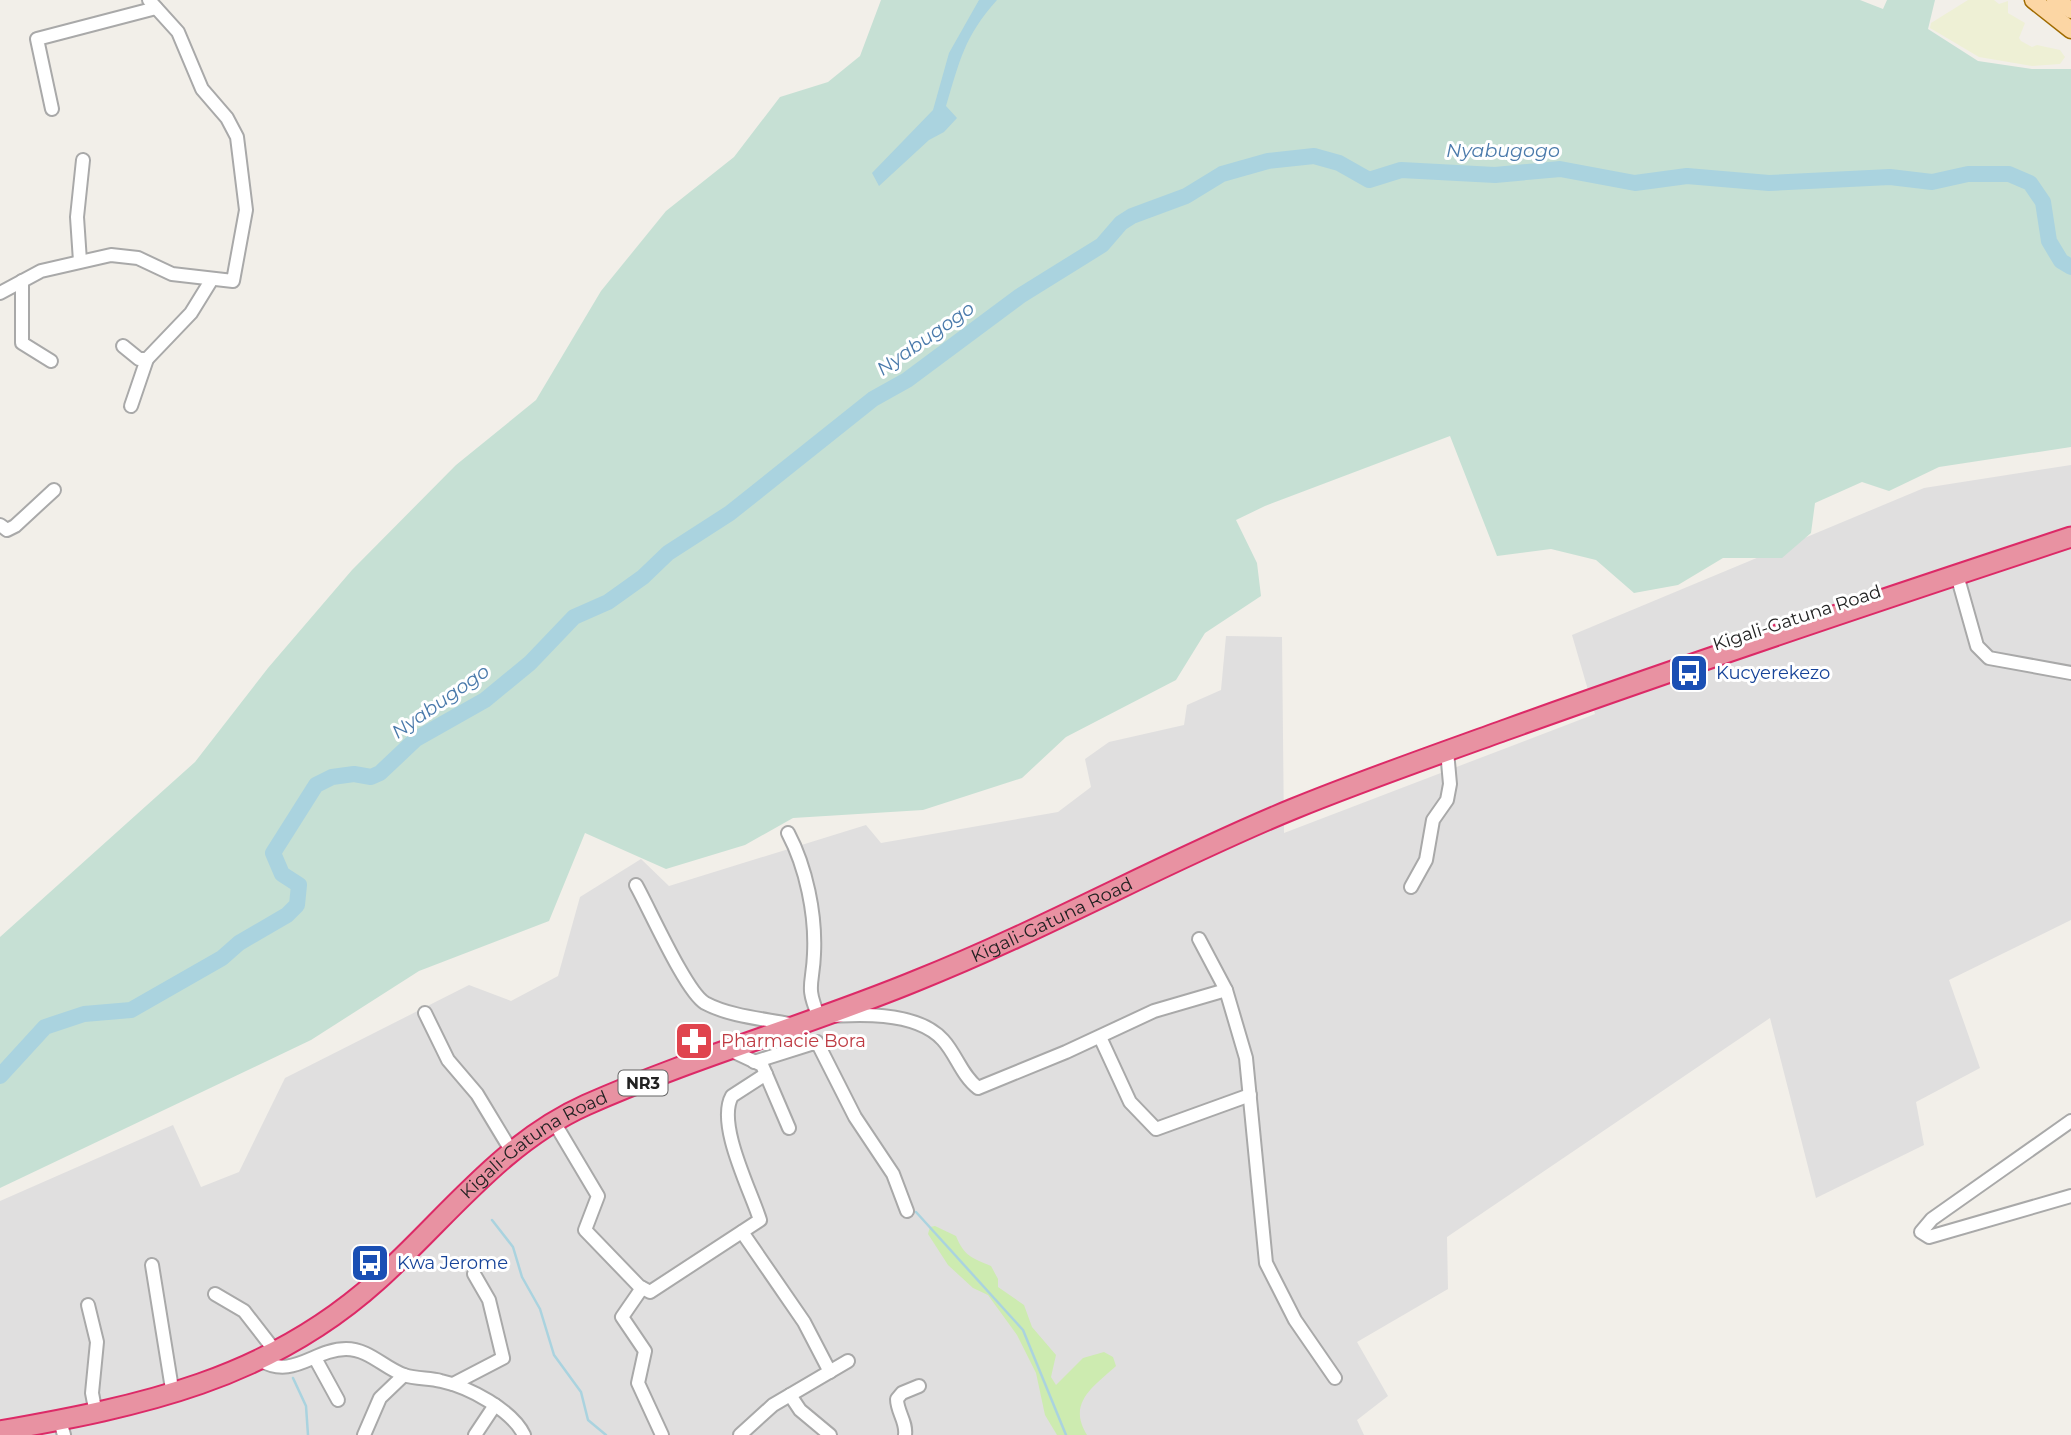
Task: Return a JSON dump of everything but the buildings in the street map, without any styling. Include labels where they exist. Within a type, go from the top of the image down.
[{"type":"highway","name":"Kigali-Gatuna Road","points":[[1332,794],[1393,765],[1470,734],[1657,664],[2071,530]]},
{"type":"highway","name":"Kigali-Gatuna Road","points":[[0,1431],[62,1428],[96,1414],[173,1395],[268,1355],[378,1281],[512,1152],[554,1122],[595,1102],[980,954],[1199,849],[1332,794],[1673,669],[2071,537]]},
{"type":"main road","points":[[2033,0],[2071,30]]},
{"type":"main road","points":[[2055,0],[2071,10]]},
{"type":"street","points":[[0,293],[41,271],[80,261],[124,255],[172,274],[230,283],[235,275],[246,210],[237,137],[227,118],[202,89],[178,32],[152,4],[37,39],[52,109]]},
{"type":"street","points":[[80,261],[77,217],[83,160]]},
{"type":"street","points":[[131,406],[147,359],[191,313],[212,279]]},
{"type":"street","points":[[22,281],[22,342],[51,361]]},
{"type":"street","points":[[123,346],[139,359],[147,359]]},
{"type":"street","points":[[0,525],[8,530],[15,526],[54,490]]},
{"type":"street","points":[[1957,575],[1977,646],[1983,654],[1989,658],[2071,673]]},
{"type":"street","points":[[1411,887],[1426,860],[1433,820],[1447,800],[1450,784],[1447,751]]},
{"type":"street","points":[[788,833],[806,873],[814,955],[809,988],[819,1017],[869,1013],[925,1028],[945,1041],[978,1087],[1100,1037],[1154,1011],[1226,990]]},
{"type":"street","points":[[636,885],[690,986],[704,1002],[751,1016],[799,1025]]},
{"type":"street","points":[[1199,939],[1226,990],[1240,1033],[1250,1095],[1253,1159],[1266,1263],[1295,1321],[1335,1378]]},
{"type":"street","points":[[425,1013],[448,1060],[477,1094],[512,1152]]},
{"type":"street","points":[[1100,1037],[1130,1102],[1156,1129],[1250,1095]]},
{"type":"street","points":[[754,1062],[817,1042],[863,1132],[893,1174],[907,1211]]},
{"type":"street","points":[[730,1050],[762,1065],[789,1128]]},
{"type":"street","points":[[554,1122],[598,1196],[585,1230],[642,1288],[650,1292],[761,1220],[735,1151],[729,1102],[732,1096],[766,1074]]},
{"type":"street","points":[[2071,1121],[1933,1219],[1921,1232],[1929,1237],[2071,1196]]},
{"type":"street","points":[[742,1232],[804,1322],[830,1372]]},
{"type":"street","points":[[152,1265],[173,1395]]},
{"type":"street","points":[[453,1384],[503,1358],[489,1300],[474,1274]]},
{"type":"street","points":[[642,1288],[622,1317],[645,1351],[638,1383],[662,1435]]},
{"type":"street","points":[[215,1294],[244,1311],[278,1368],[292,1367],[342,1349],[355,1349],[404,1375],[453,1384],[495,1405],[514,1418],[524,1435]]},
{"type":"street","points":[[89,1305],[97,1342],[92,1393],[96,1414]]},
{"type":"street","points":[[315,1358],[338,1400]]},
{"type":"street","points":[[740,1435],[758,1416],[848,1361]]},
{"type":"street","points":[[364,1435],[380,1398],[404,1375]]},
{"type":"street","points":[[905,1435],[906,1427],[897,1408],[897,1399],[902,1393],[919,1386]]},
{"type":"street","points":[[790,1395],[800,1410],[830,1435]]},
{"type":"street","points":[[475,1435],[495,1405]]},
{"type":"shaded area","points":[[2071,465],[2071,920],[1949,980],[1980,1068],[1916,1102],[1924,1145],[1816,1198],[1770,1018],[1447,1237],[1448,1289],[1357,1342],[1388,1396],[1357,1420],[1364,1435],[0,1435],[0,1201],[173,1125],[201,1187],[239,1172],[285,1078],[469,985],[511,1001],[558,976],[580,897],[641,859],[669,886],[866,825],[881,843],[1058,812],[1091,787],[1085,759],[1109,742],[1184,725],[1187,705],[1221,690],[1226,636],[1282,637],[1284,833],[1595,714],[1572,635],[1924,488]]},
{"type":"green space","points":[[881,0],[1860,0],[1883,9],[1887,0],[1935,0],[1928,29],[1978,61],[2032,69],[2071,69],[2071,447],[1939,467],[1889,491],[1862,482],[1815,503],[1811,533],[1782,558],[1723,558],[1678,585],[1634,593],[1596,560],[1551,549],[1497,556],[1450,436],[1265,506],[1236,520],[1257,563],[1261,596],[1205,633],[1176,680],[1066,737],[1022,778],[923,810],[793,818],[745,845],[666,869],[585,833],[549,921],[419,971],[311,1040],[0,1188],[0,937],[195,762],[268,668],[352,570],[456,465],[536,400],[601,291],[666,211],[734,157],[780,97],[828,82],[860,56]]},
{"type":"green space","points":[[1968,0],[1994,0],[1999,4],[2008,1],[2008,13],[2025,23],[2019,38],[2021,41],[2032,47],[2037,45],[2060,50],[2065,57],[2060,64],[2032,66],[1979,57],[1930,28],[1931,23]]},
{"type":"green space","points":[[935,1226],[956,1236],[969,1256],[991,1266],[998,1279],[998,1287],[1024,1305],[1032,1327],[1056,1355],[1051,1377],[1056,1385],[1083,1358],[1104,1352],[1113,1357],[1116,1366],[1091,1389],[1081,1405],[1082,1424],[1087,1435],[1057,1435],[1045,1415],[1036,1373],[1017,1335],[988,1295],[973,1288],[948,1265],[928,1234],[930,1227]]},
{"type":"water","points":[[979,0],[997,0],[977,26],[960,62],[946,106],[957,118],[879,186],[872,173],[933,110],[949,53]]},
{"type":"waterway","name":"Nyabugogo","points":[[0,1076],[45,1027],[84,1014],[131,1010],[222,958],[239,943],[287,915],[297,905],[299,885],[282,874],[273,853],[316,785],[332,777],[354,774],[371,777],[380,773],[416,739],[485,700],[530,663],[574,617],[608,602],[643,577],[668,553],[730,513],[873,399],[907,380],[1020,296],[1102,245],[1121,223],[1132,216],[1186,196],[1222,174],[1268,161],[1314,156],[1339,163],[1369,180],[1401,170],[1495,175],[1560,169],[1635,183],[1687,176],[1769,183],[1890,177],[1932,182],[1968,174],[2009,174],[2030,183],[2043,202],[2049,241],[2061,261],[2071,267]]},
{"type":"waterway","points":[[916,1212],[1023,1330],[1066,1435]]},
{"type":"waterway","points":[[492,1220],[513,1247],[522,1277],[540,1309],[554,1355],[581,1392],[588,1420],[606,1435]]},
{"type":"waterway","points":[[293,1378],[306,1406],[308,1435]]},
{"type":"place","name":"Kucyerekezo","points":[[1689,673]]},
{"type":"place","name":"Pharmacie Bora","points":[[694,1041]]},
{"type":"place","name":"Kwa Jerome","points":[[370,1263]]}]
